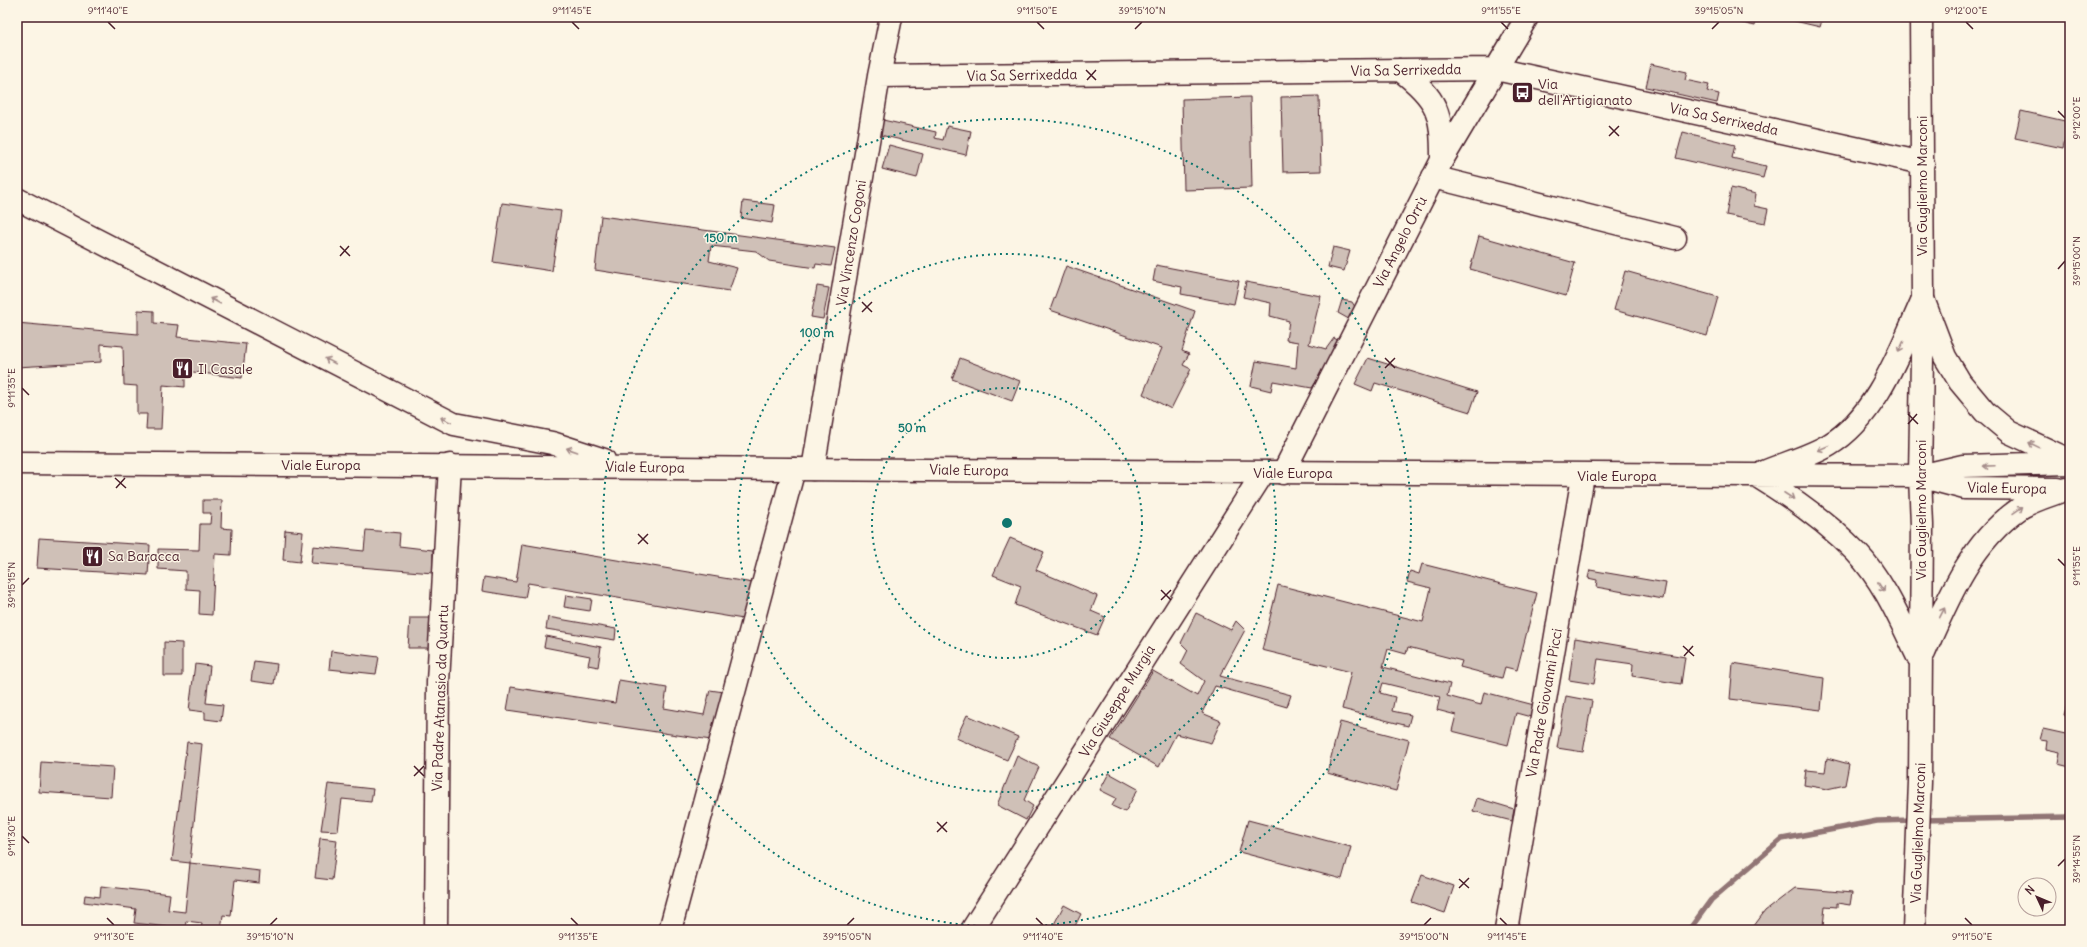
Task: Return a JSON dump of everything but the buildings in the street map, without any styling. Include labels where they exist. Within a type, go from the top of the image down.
[{"type":"street","name":"Via Vincenzo Cogoni","points":[[670,930],[804,469],[891,17]]},
{"type":"street","name":"Via Angelo Orrù","points":[[1273,473],[1438,169],[1528,17]]},
{"type":"street","name":"Via Guglielmo Marconi","points":[[1914,930],[1920,782],[1922,525],[1920,476],[1923,299],[1921,17]]},
{"type":"street","name":"Via Sa Serrixedda","points":[[879,76],[1496,69],[1922,163]]},
{"type":"street","points":[[1400,70],[1416,82],[1431,101],[1440,117],[1438,169],[1676,238]]},
{"type":"street","points":[[17,199],[454,424],[552,443],[622,467]]},
{"type":"street","points":[[1923,299],[1945,357],[1960,382],[1985,412],[2009,432],[2070,462]]},
{"type":"street","points":[[1756,476],[1829,445],[1850,429],[1867,409],[1890,370],[1923,299]]},
{"type":"street","name":"Viale Europa","points":[[17,463],[450,465],[1583,476],[1920,476],[1962,466],[2070,462]]},
{"type":"street","name":"Via Padre Atanasio da Quartu","points":[[436,930],[438,682],[450,465]]},
{"type":"street","name":"Via Giuseppe Murgia","points":[[972,930],[1273,473]]},
{"type":"street","name":"Via Padre Giovanni Picci","points":[[1506,930],[1583,476]]},
{"type":"street","points":[[1756,476],[1791,497],[1825,524],[1857,553],[1882,587],[1920,662]]},
{"type":"street","name":"Viale Europa","points":[[1920,476],[1964,488],[2068,489]]},
{"type":"street","points":[[1920,662],[1967,565],[1991,534],[2019,508],[2068,489]]},
{"type":"waterway","points":[[1922,820],[2070,817]]},
{"type":"waterway","points":[[1689,930],[1711,900],[1782,839],[1877,821],[1914,820]]},
{"type":"place","name":"Via dell'Artigianato","points":[[1522,92]]},
{"type":"place","name":"Il Casale","points":[[183,369]]},
{"type":"place","name":"Sa Baracca","points":[[93,556]]}]
